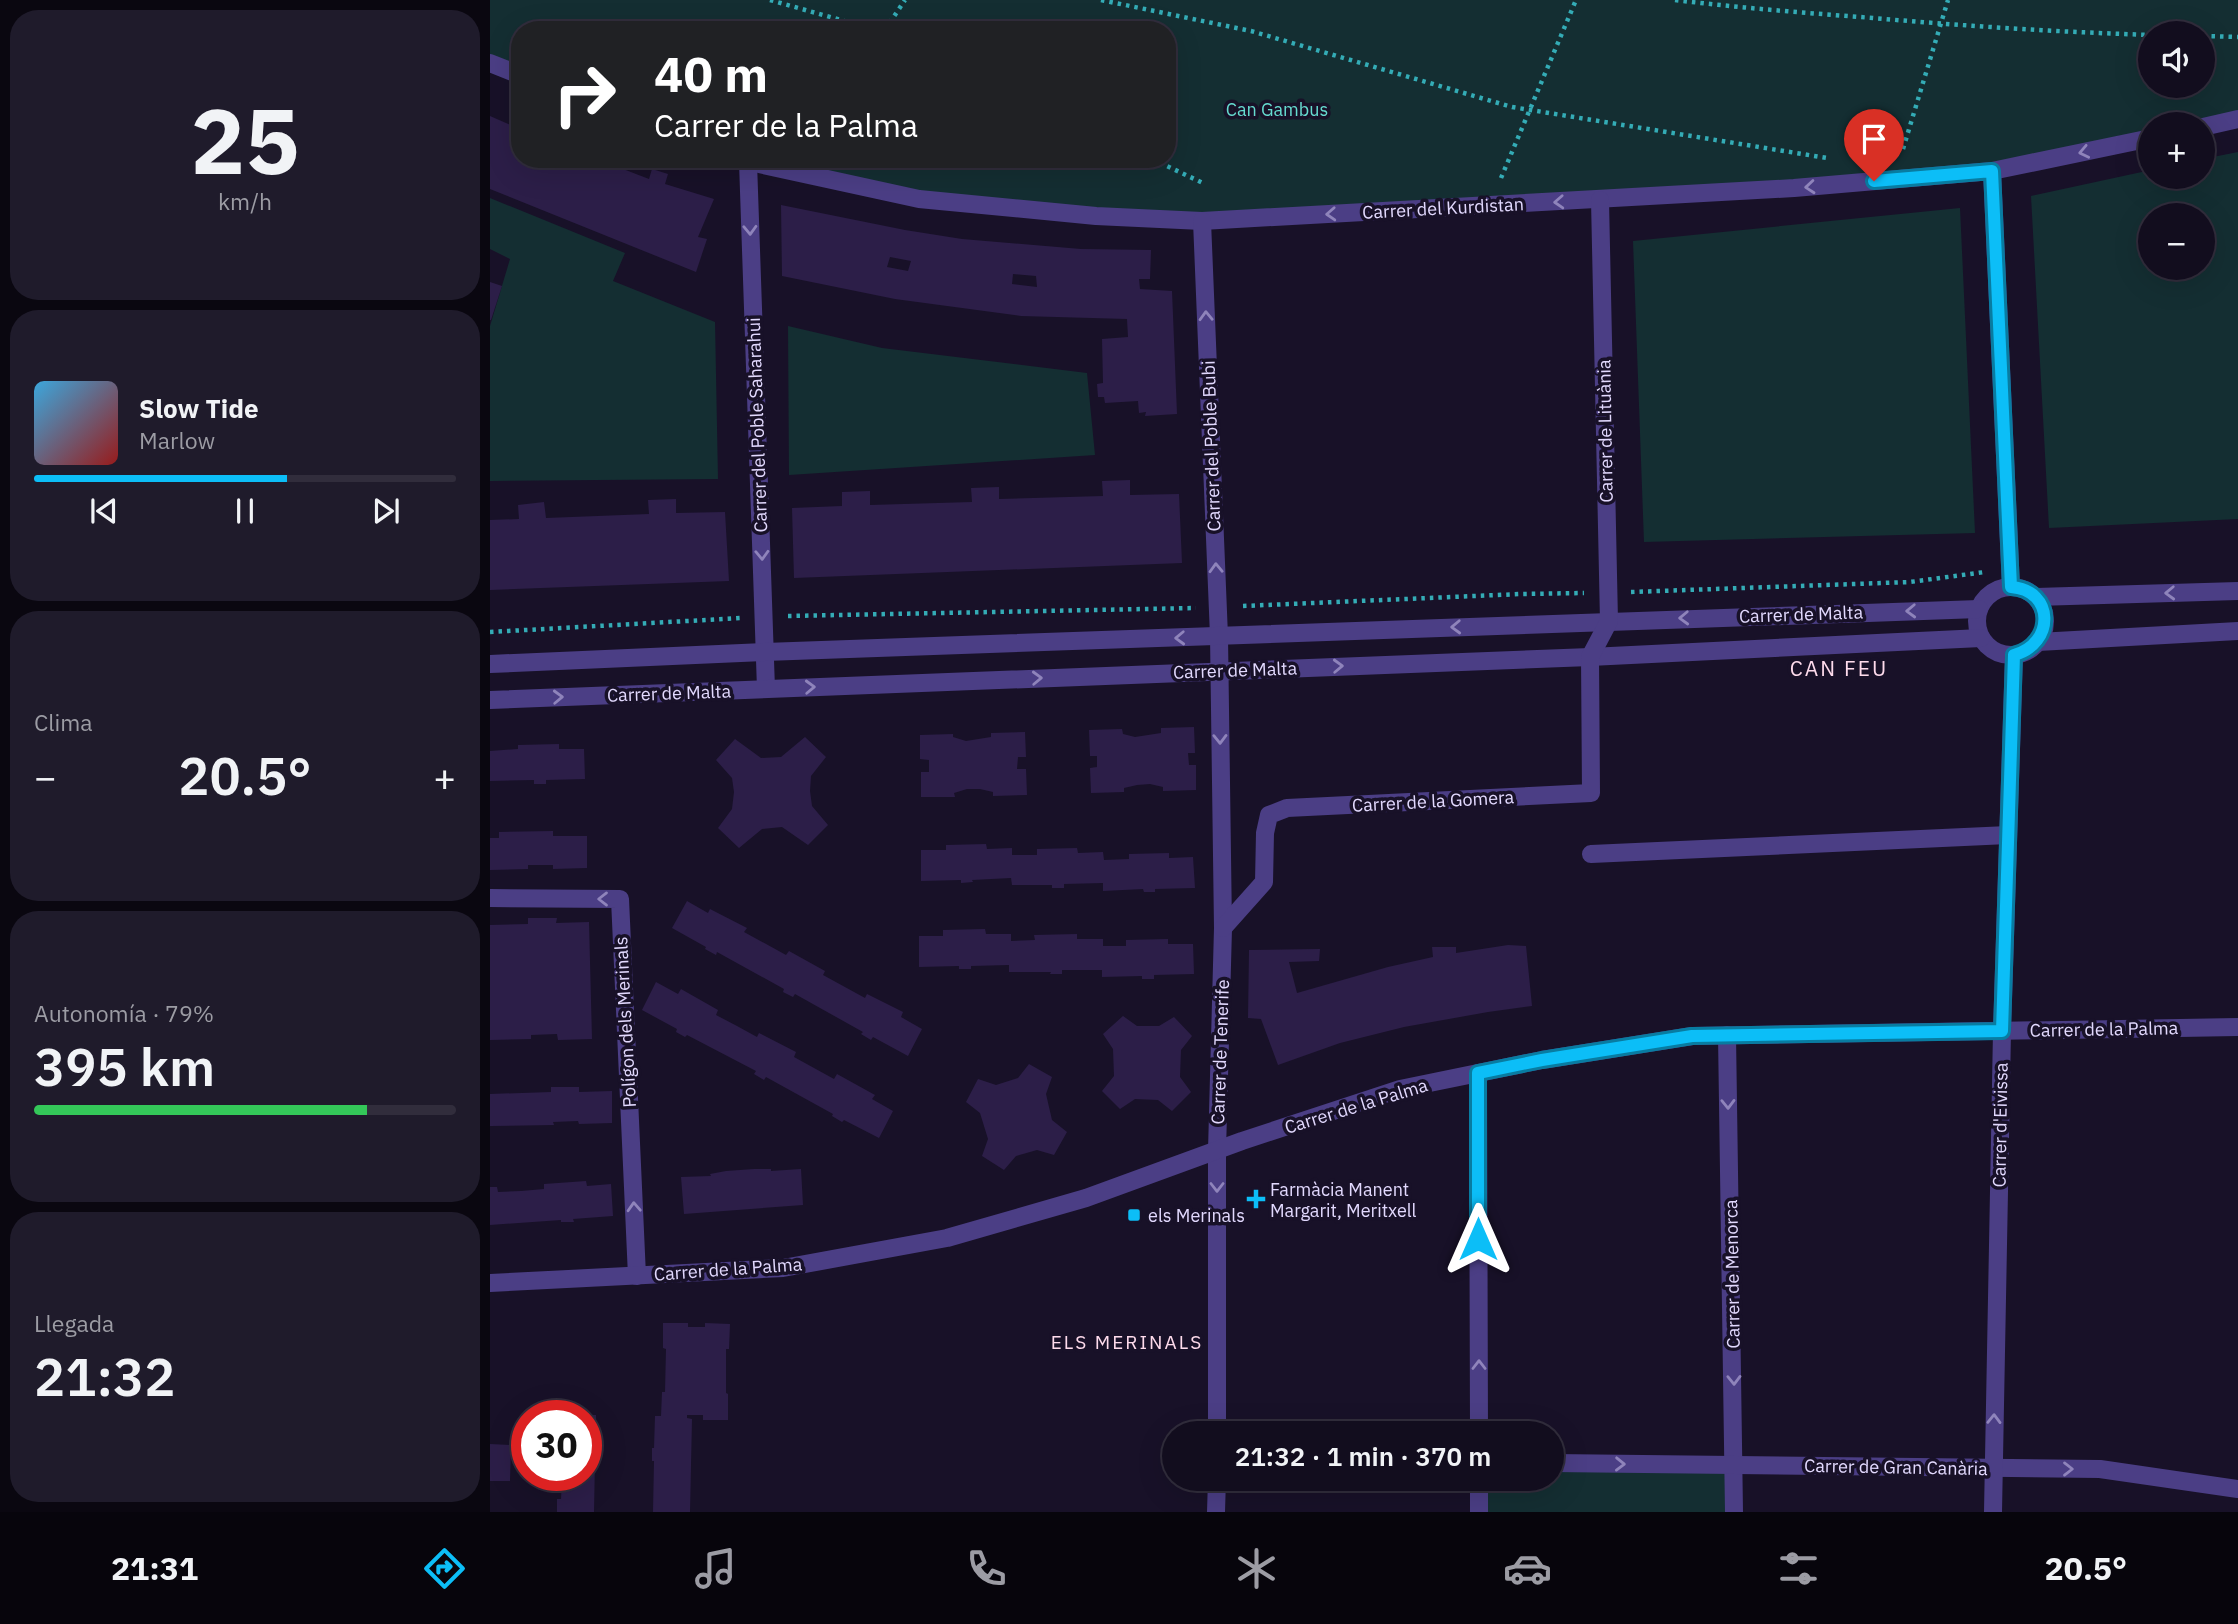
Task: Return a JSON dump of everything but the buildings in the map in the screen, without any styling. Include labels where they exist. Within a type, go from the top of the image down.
[{"type":"street","points":[[490,63],[511,71]]},
{"type":"street","points":[[2215,124],[2238,119]]},
{"type":"street","name":"Carrer del Kurdistan","points":[[779,168],[919,198],[1096,216],[1202,220],[1794,188],[1992,171],[2138,141]]},
{"type":"street","name":"Carrer del Poble Saharahui","points":[[742,168],[766,689]]},
{"type":"street","points":[[1992,171],[2011,578],[2019,587],[2036,597],[2041,604],[2045,620],[2038,642],[2024,652],[2014,655],[1994,651],[1981,638],[1977,629],[1979,608],[1988,595],[2011,578]]},
{"type":"street","name":"Carrer de Lituània","points":[[1590,657],[1609,621],[1600,200]]},
{"type":"street","name":"Carrer del Poble Bubi","points":[[1202,220],[1219,671]]},
{"type":"street","points":[[2036,597],[2238,591]]},
{"type":"street","name":"Carrer de Malta","points":[[490,664],[1979,608]]},
{"type":"street","points":[[2038,642],[2238,631]]},
{"type":"street","name":"Carrer de Malta","points":[[490,700],[1590,657],[1981,638]]},
{"type":"street","name":"Carrer d'Eivissa","points":[[1993,1512],[2002,1031],[2014,655]]},
{"type":"street","name":"Carrer de la Gomera","points":[[1223,928],[1264,882],[1265,833],[1269,815],[1287,808],[1591,793],[1590,657]]},
{"type":"street","name":"Carrer de Tenerife","points":[[1217,1421],[1217,1151],[1223,928],[1219,671]]},
{"type":"street","points":[[1591,854],[2008,835]]},
{"type":"street","name":"Polígon dels Merinals","points":[[490,898],[620,899],[637,1276]]},
{"type":"street","name":"Carrer de la Palma","points":[[490,1283],[783,1268],[947,1238],[1086,1198],[1400,1089],[1542,1060],[1692,1036],[2238,1027]]},
{"type":"street","name":"Carrer de Menorca","points":[[1727,1035],[1734,1512]]},
{"type":"street","points":[[1478,1073],[1479,1421]]},
{"type":"street","name":"Carrer de Gran Canària","points":[[1564,1463],[2100,1469],[2238,1489]]},
{"type":"street","points":[[1216,1512],[1217,1491]]},
{"type":"street","points":[[1479,1491],[1479,1512]]},
{"type":"path","points":[[770,0],[844,21]]},
{"type":"path","points":[[891,21],[905,0]]},
{"type":"path","points":[[1101,0],[1251,31],[1530,110],[1832,159]]},
{"type":"path","points":[[1501,178],[1577,0]]},
{"type":"path","points":[[1675,0],[1940,24],[2138,35]]},
{"type":"path","points":[[1903,149],[1948,0]]},
{"type":"path","points":[[2215,36],[2238,37]]},
{"type":"path","points":[[1171,168],[1205,184]]},
{"type":"path","points":[[490,632],[764,617],[1218,608],[1493,595],[2011,578]]},
{"type":"green space","name":"Can Gambus","points":[[490,0],[2238,0],[2238,119],[2215,122],[2215,112],[2138,112],[2138,141],[1992,171],[1202,221],[919,199],[777,168],[1176,168],[1176,21],[511,21],[511,71],[490,63]]},
{"type":"green space","points":[[2238,152],[2238,519],[2049,528],[2031,196],[2138,173],[2138,189],[2215,189],[2215,157]]},
{"type":"green space","points":[[490,198],[625,253],[613,281],[715,322],[718,479],[490,481],[490,326],[510,259],[490,249]]},
{"type":"green space","points":[[1960,208],[1975,533],[1644,542],[1633,241]]},
{"type":"green space","points":[[788,326],[882,348],[1087,373],[1095,455],[789,475]]},
{"type":"green space","points":[[1564,1463],[1735,1465],[1734,1512],[1479,1512],[1479,1491],[1564,1491]]},
{"type":"place","name":"Farmàcia Manent Margarit, Meritxell","points":[[1256,1199]]},
{"type":"place","name":"els Merinals","points":[[1134,1215]]},
{"type":"district","name":"CAN FEU","points":[[1839,668]]},
{"type":"district","name":"ELS MERINALS","points":[[1127,1342]]},
{"type":"route","points":[[1478,1239],[1478,1073],[1692,1036],[2002,1031],[2014,655],[2031,649],[2038,642],[2045,620],[2041,604],[2036,597],[2019,587],[2011,587],[1992,171],[1874,181]]}]
